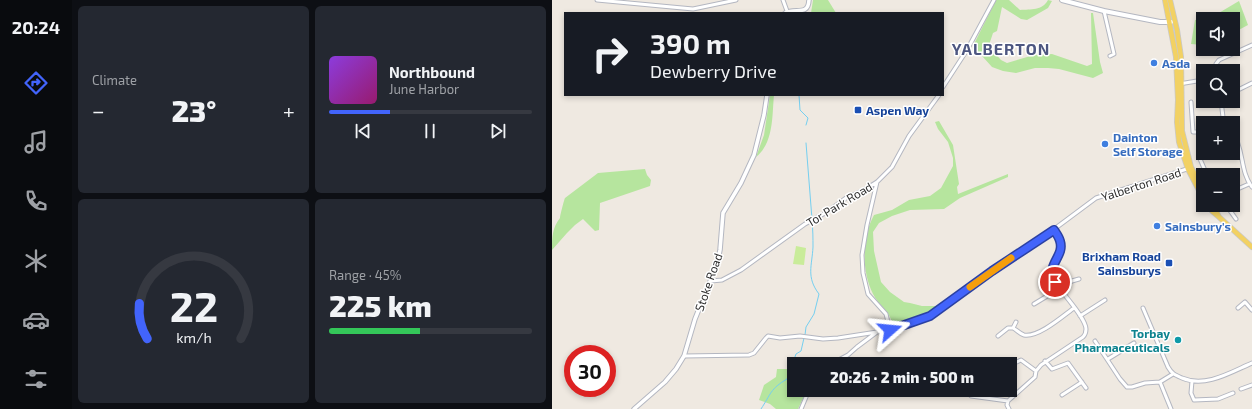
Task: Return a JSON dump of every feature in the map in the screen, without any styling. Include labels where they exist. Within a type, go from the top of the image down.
[{"type":"main road","points":[[1064,0],[1104,11],[1170,22],[1176,21]]},
{"type":"main road","points":[[1166,0],[1180,84]]},
{"type":"main road","points":[[1170,0],[1176,21],[1181,57],[1178,130],[1182,155],[1196,183]]},
{"type":"main road","points":[[1189,168],[1196,179]]},
{"type":"main road","points":[[1213,212],[1252,248]]},
{"type":"main road","points":[[1217,212],[1219,216]]},
{"type":"street","points":[[597,0],[693,9],[736,0]]},
{"type":"street","points":[[783,0],[786,12],[807,9],[809,6],[809,0]]},
{"type":"street","points":[[944,85],[994,0]]},
{"type":"street","points":[[1104,11],[1114,54],[1110,56]]},
{"type":"street","points":[[1216,64],[1219,60],[1252,44]]},
{"type":"street","points":[[1180,84],[1196,81]]},
{"type":"street","points":[[1240,89],[1252,83]]},
{"type":"street","name":"Stoke Road","points":[[634,409],[665,382],[676,369],[684,356],[695,319],[711,281],[720,250],[723,212],[741,183],[754,155],[764,115],[767,96]]},
{"type":"street","name":"Tor Park Road","points":[[711,281],[722,280],[741,270],[846,198],[877,182],[892,167],[909,136],[938,96]]},
{"type":"street","points":[[1191,102],[1193,132],[1196,132]]},
{"type":"street","points":[[1240,154],[1249,184],[1252,187]]},
{"type":"street","name":"Yalberton Road","points":[[684,356],[749,355],[754,353],[768,336],[785,338],[800,336],[822,339],[838,338],[890,330],[930,316],[992,271],[1054,230],[1096,198],[1189,168]]},
{"type":"street","points":[[877,182],[863,247],[863,273],[868,294],[886,314],[890,330]]},
{"type":"street","points":[[1240,188],[1249,184]]},
{"type":"street","points":[[1231,212],[1236,219]]},
{"type":"street","points":[[1009,409],[1007,405],[1008,401],[1035,377],[1036,371],[1045,361],[1085,336],[1086,328],[1080,316],[1053,277],[1052,267],[1061,243],[1054,230]]},
{"type":"street","points":[[1034,304],[1079,278]]},
{"type":"street","points":[[1080,316],[1105,300]]},
{"type":"street","points":[[1238,308],[1245,302],[1252,309]]},
{"type":"street","points":[[998,336],[1008,328],[1013,328],[1026,335],[1035,334],[1074,308]]},
{"type":"street","points":[[1143,308],[1168,367],[1173,374],[1192,381],[1216,378],[1252,363]]},
{"type":"street","points":[[1013,328],[1016,322]]},
{"type":"street","points":[[844,357],[878,332]]},
{"type":"street","points":[[1095,341],[1120,379],[1128,387],[1145,383],[1160,382],[1173,374]]},
{"type":"street","points":[[1108,359],[1134,343]]},
{"type":"street","points":[[1017,362],[1021,360],[1036,371]]},
{"type":"street","points":[[1045,361],[1052,369],[1068,363],[1086,388]]},
{"type":"street","points":[[1192,381],[1191,393],[1194,400],[1199,401],[1218,399],[1233,393]]},
{"type":"street","points":[[1062,394],[1082,382]]},
{"type":"street","points":[[1160,382],[1170,409]]},
{"type":"street","points":[[1242,389],[1252,384]]},
{"type":"street","points":[[801,409],[806,397]]},
{"type":"street","points":[[978,397],[1008,401]]},
{"type":"green space","points":[[813,0],[828,0],[835,12],[811,12]]},
{"type":"green space","points":[[996,0],[1009,0],[1020,10],[1036,9],[1046,4],[1048,0],[1052,1],[1048,8],[1027,20],[1021,19],[1002,7],[997,31],[993,33],[989,45],[1001,60],[1007,63],[1034,55],[1052,54],[1087,66],[1092,64],[1091,13],[1093,13],[1103,73],[1093,78],[1059,69],[1035,68],[1016,73],[1003,71],[992,67],[973,46]]},
{"type":"green space","points":[[1239,1],[1248,25],[1240,29],[1240,12],[1220,12]]},
{"type":"green space","points":[[1196,20],[1196,44],[1191,44]]},
{"type":"green space","points":[[770,96],[774,96],[769,137],[762,151],[756,157],[764,135]]},
{"type":"green space","points":[[939,121],[953,145],[959,184],[957,187],[958,194],[1008,174],[1008,177],[960,198],[944,209],[910,210],[892,216],[879,223],[873,232],[874,251],[881,282],[890,292],[904,302],[922,306],[940,306],[911,322],[893,325],[887,312],[875,298],[866,275],[864,254],[867,233],[874,215],[892,210],[909,200],[930,196],[941,188],[953,166],[953,158],[948,142],[938,129],[935,122]]},
{"type":"green space","points":[[645,169],[651,180],[650,186],[600,203],[599,230],[595,231],[583,219],[567,233],[552,250],[552,237],[554,229],[560,218],[565,198],[598,173]]},
{"type":"green space","points":[[796,246],[806,248],[804,265],[793,264]]},
{"type":"green space","points":[[777,369],[787,369],[787,397],[804,397],[798,409],[776,409],[770,404],[759,400],[764,385],[776,377]]},
{"type":"waterway","points":[[799,96],[800,110],[808,118],[806,125]]},
{"type":"waterway","points":[[806,143],[812,219]]},
{"type":"waterway","points":[[805,335],[806,327],[814,314],[819,294],[812,282],[811,277],[813,247],[812,222]]},
{"type":"waterway","points":[[761,409],[774,389],[787,379],[796,354],[801,351],[804,338]]},
{"type":"slow traffic","points":[[970,287],[1011,258]]},
{"type":"place","name":"Asda","points":[[1154,63]]},
{"type":"place","name":"Aspen Way","points":[[858,110]]},
{"type":"place","name":"Dainton Self Storage","points":[[1105,144]]},
{"type":"place","name":"Sainsbury's","points":[[1157,226]]},
{"type":"place","name":"Brixham Road Sainsburys","points":[[1169,263]]},
{"type":"place","name":"Torbay Pharmaceuticals","points":[[1178,340]]},
{"type":"district","name":"YALBERTON","points":[[1001,48]]},
{"type":"route","points":[[890,330],[930,316],[992,271],[1054,230],[1061,243],[1058,256],[1052,267],[1055,282]]}]
